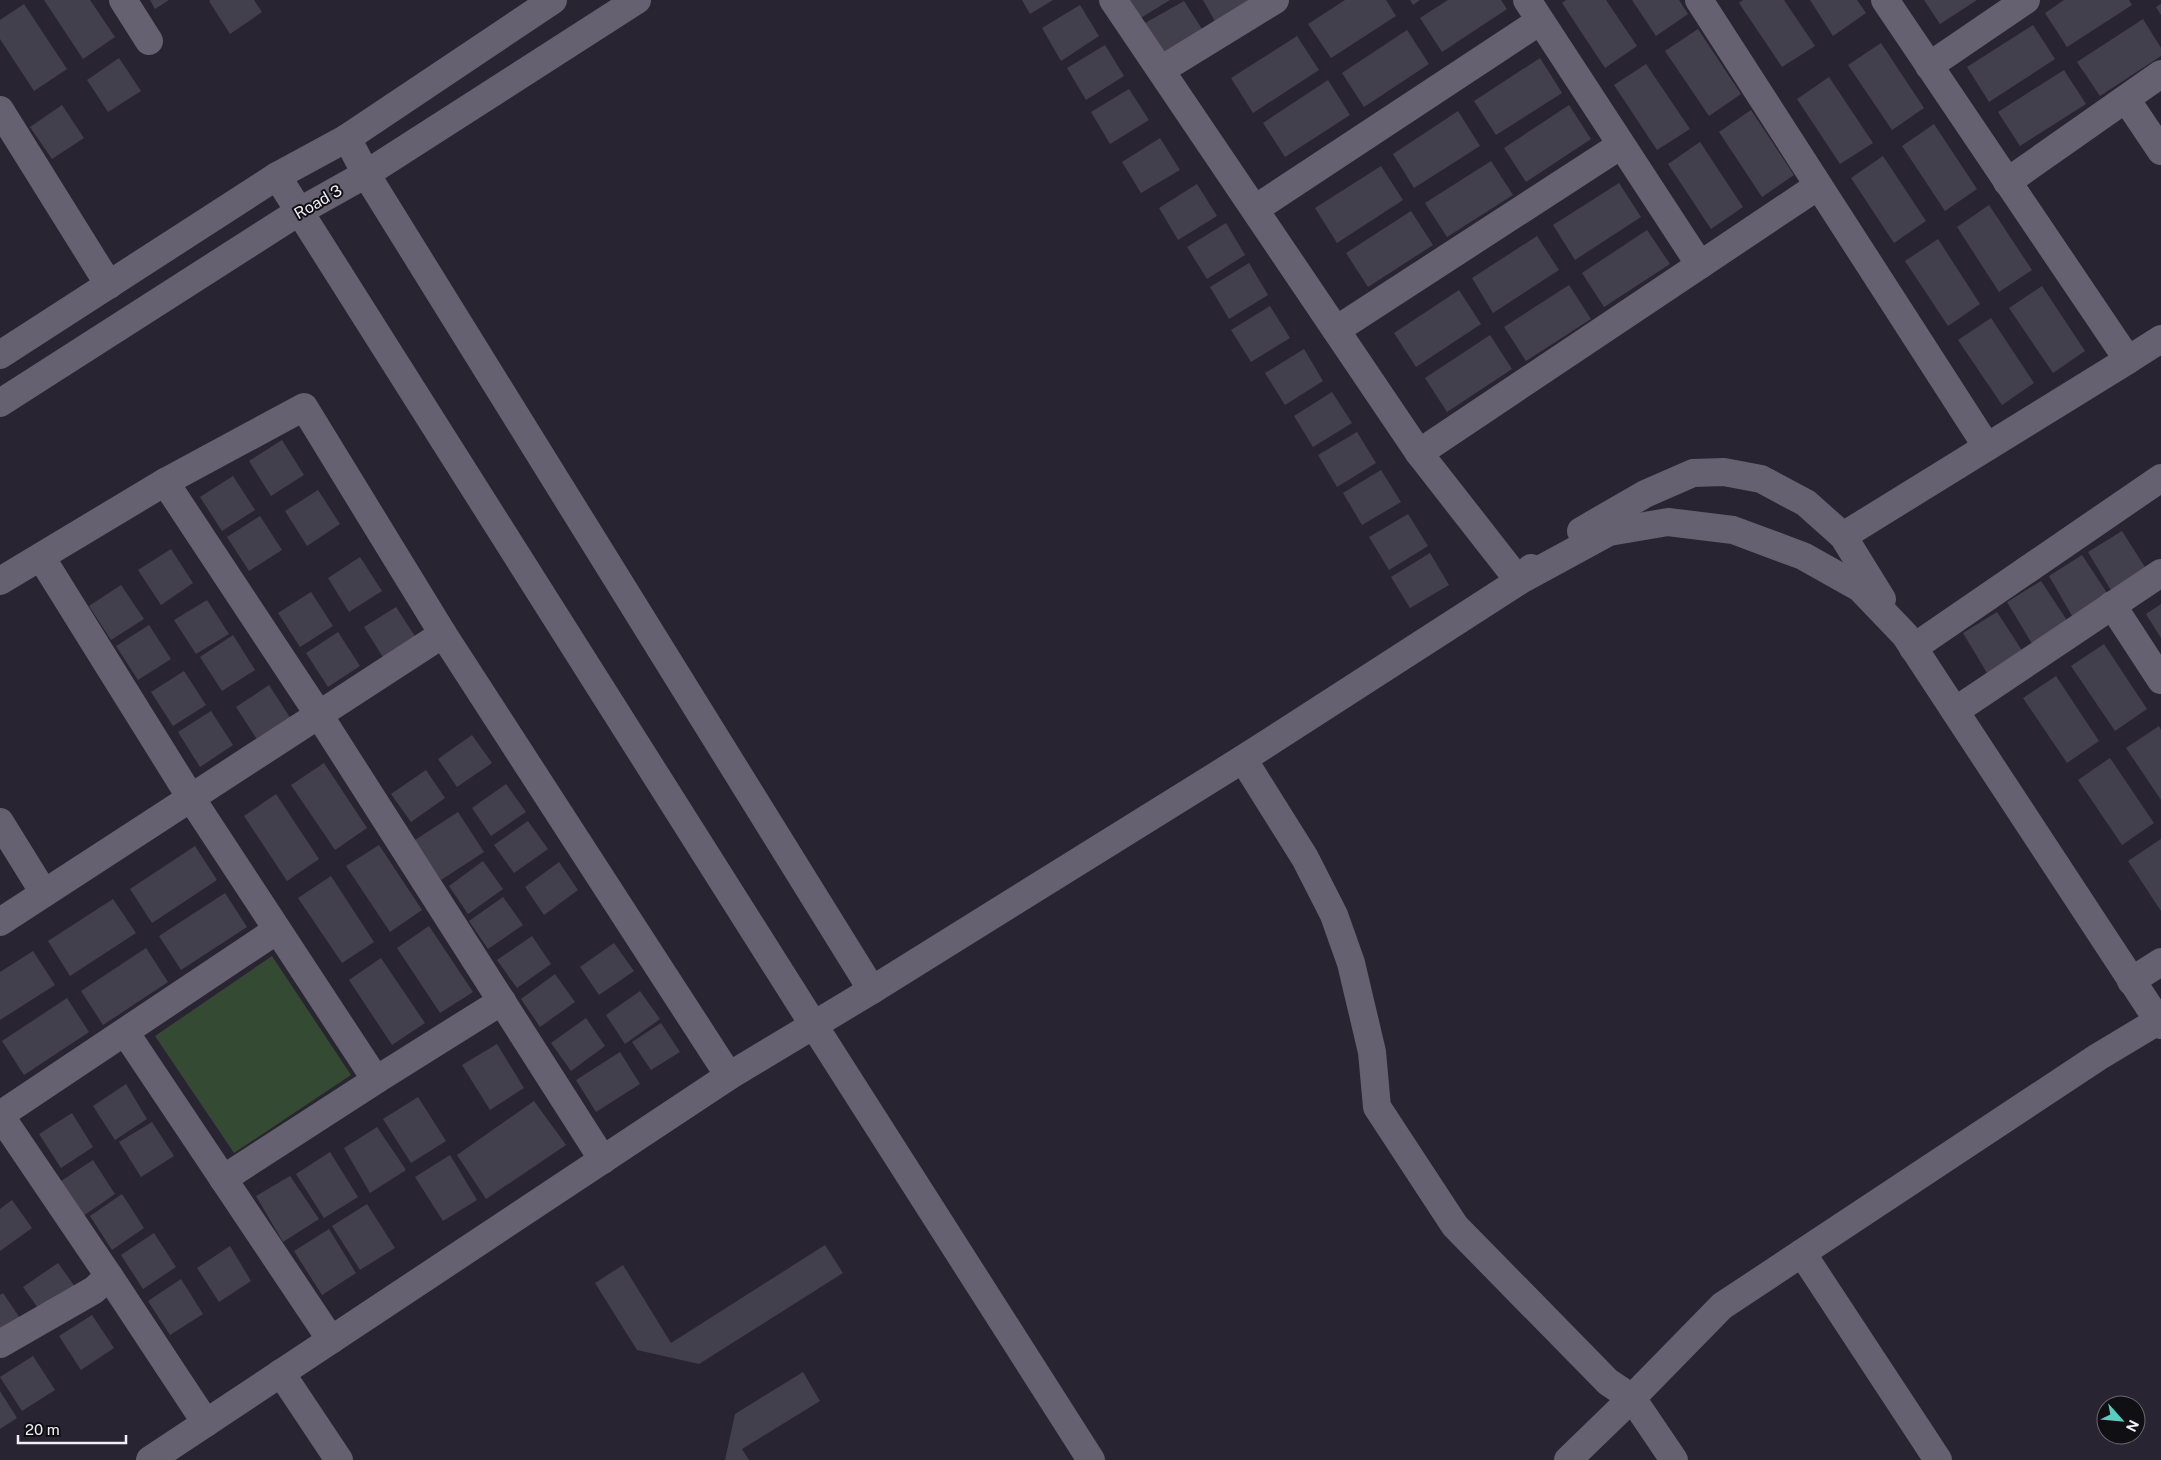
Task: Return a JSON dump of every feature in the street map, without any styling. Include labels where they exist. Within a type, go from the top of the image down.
[{"type":"street","points":[[123,0],[149,41]]},
{"type":"street","points":[[0,355],[278,176],[346,138],[553,0]]},
{"type":"street","name":"Road 3","points":[[0,403],[300,211],[366,174],[637,0]]},
{"type":"street","points":[[1113,0],[1419,453],[1519,581]]},
{"type":"street","points":[[1161,70],[1275,0]]},
{"type":"street","points":[[1698,0],[1987,447]]},
{"type":"street","points":[[1884,0],[2128,360]]},
{"type":"street","points":[[1929,66],[2026,0]]},
{"type":"street","points":[[1255,209],[1533,10],[1700,265]]},
{"type":"street","points":[[2007,182],[2161,74]]},
{"type":"street","points":[[2126,99],[2161,151]]},
{"type":"street","points":[[0,110],[109,284]]},
{"type":"street","points":[[346,138],[366,174],[872,990]]},
{"type":"street","points":[[1336,330],[1621,145]]},
{"type":"street","points":[[278,176],[813,1024],[1091,1460]]},
{"type":"street","points":[[1419,453],[1818,186]]},
{"type":"street","points":[[1843,536],[2161,339]]},
{"type":"street","points":[[0,581],[164,482],[304,407],[444,634],[729,1076]]},
{"type":"street","points":[[1519,581],[1538,561],[1580,532],[1645,494],[1693,472],[1724,472],[1761,479],[1806,503],[1843,536],[1909,641],[2160,1023],[2098,1057],[1722,1306],[1568,1460]]},
{"type":"street","points":[[1909,641],[2161,478]]},
{"type":"street","points":[[164,482],[319,714],[603,1160]]},
{"type":"street","points":[[150,1460],[729,1076],[872,990],[1243,759],[1519,581],[1609,532],[1668,522],[1733,530],[1803,556],[1860,588],[1909,641]]},
{"type":"street","points":[[41,557],[191,798],[376,1080]]},
{"type":"street","points":[[1955,711],[2161,573]]},
{"type":"street","points":[[2112,605],[2161,680]]},
{"type":"street","points":[[0,922],[444,634]]},
{"type":"street","points":[[1243,759],[1305,858],[1334,915],[1351,963],[1372,1052],[1377,1108],[1455,1226],[1608,1382],[1632,1398],[1674,1460]]},
{"type":"street","points":[[0,822],[44,893]]},
{"type":"street","points":[[206,1423],[0,1115],[277,930]]},
{"type":"street","points":[[2131,981],[2161,962]]},
{"type":"street","points":[[223,1179],[502,1001]]},
{"type":"street","points":[[125,1032],[331,1340]]},
{"type":"street","points":[[1802,1253],[1938,1460]]},
{"type":"street","points":[[0,1344],[94,1290],[109,1276]]},
{"type":"street","points":[[281,1373],[339,1460]]},
{"type":"green space","points":[[272,956],[351,1075],[234,1153],[155,1036]]},
{"type":"building","points":[[44,0],[90,0],[115,37],[83,59]]},
{"type":"building","points":[[150,0],[169,0],[155,9]]},
{"type":"building","points":[[254,0],[262,12],[230,34],[209,1]]},
{"type":"building","points":[[1022,0],[1053,0],[1030,14]]},
{"type":"building","points":[[1127,0],[1170,0],[1139,19]]},
{"type":"building","points":[[1203,0],[1257,0],[1217,25]]},
{"type":"building","points":[[1345,0],[1386,0],[1396,16],[1331,58],[1308,24]]},
{"type":"building","points":[[1410,0],[1420,0],[1413,5]]},
{"type":"building","points":[[1448,0],[1501,0],[1507,9],[1442,52],[1420,18]]},
{"type":"building","points":[[1566,0],[1606,0],[1637,46],[1605,68],[1562,3]]},
{"type":"building","points":[[1632,0],[1679,0],[1688,14],[1656,36]]},
{"type":"building","points":[[1743,0],[1784,0],[1815,46],[1782,67],[1739,3]]},
{"type":"building","points":[[1810,0],[1857,0],[1866,13],[1833,36]]},
{"type":"building","points":[[1924,0],[1977,0],[1940,24]]},
{"type":"building","points":[[2064,0],[2129,0],[2132,5],[2067,47],[2045,13]]},
{"type":"building","points":[[1184,1],[1204,32],[1164,56],[1145,23]]},
{"type":"building","points":[[24,4],[67,69],[34,91],[0,39],[0,20]]},
{"type":"building","points":[[2161,4],[2161,15],[2156,7]]},
{"type":"building","points":[[1080,5],[1099,36],[1061,61],[1042,28]]},
{"type":"building","points":[[2143,19],[2161,48],[2161,56],[2100,96],[2077,62]]},
{"type":"building","points":[[2033,25],[2055,59],[1989,102],[1967,67]]},
{"type":"building","points":[[1698,29],[1741,94],[1709,116],[1665,51]]},
{"type":"building","points":[[1407,30],[1429,64],[1364,107],[1342,73]]},
{"type":"building","points":[[1297,36],[1319,70],[1253,113],[1231,78]]},
{"type":"building","points":[[1881,43],[1924,108],[1892,130],[1848,65]]},
{"type":"building","points":[[1105,45],[1124,76],[1086,100],[1067,68]]},
{"type":"building","points":[[119,58],[141,91],[108,112],[87,80]]},
{"type":"building","points":[[1540,58],[1562,93],[1496,135],[1474,101]]},
{"type":"building","points":[[1646,64],[1690,129],[1657,150],[1614,85]]},
{"type":"building","points":[[2064,70],[2086,104],[2020,146],[1998,112]]},
{"type":"building","points":[[1829,77],[1873,143],[1840,164],[1797,99]]},
{"type":"building","points":[[1328,80],[1350,115],[1285,157],[1263,123]]},
{"type":"building","points":[[1129,89],[1149,120],[1110,144],[1091,112]]},
{"type":"building","points":[[62,105],[84,138],[52,159],[30,127]]},
{"type":"building","points":[[1569,105],[1591,139],[1526,182],[1504,148]]},
{"type":"building","points":[[1751,110],[1794,175],[1762,197],[1719,132]]},
{"type":"building","points":[[1458,111],[1480,146],[1414,188],[1393,154]]},
{"type":"building","points":[[1934,124],[1977,189],[1945,211],[1902,146]]},
{"type":"building","points":[[1160,138],[1180,170],[1141,193],[1122,162]]},
{"type":"building","points":[[1700,142],[1743,207],[1711,229],[1668,164]]},
{"type":"building","points":[[1883,156],[1926,221],[1894,243],[1851,178]]},
{"type":"building","points":[[1491,161],[1513,195],[1447,237],[1425,203]]},
{"type":"building","points":[[1381,166],[1403,200],[1337,243],[1315,208]]},
{"type":"building","points":[[1619,183],[1641,217],[1575,260],[1553,225]]},
{"type":"building","points":[[1197,184],[1217,216],[1178,240],[1159,208]]},
{"type":"building","points":[[1989,205],[2032,270],[1999,292],[1957,227]]},
{"type":"building","points":[[1411,211],[1433,245],[1368,287],[1346,253]]},
{"type":"building","points":[[1226,223],[1245,255],[1207,279],[1187,247]]},
{"type":"building","points":[[1647,230],[1670,264],[1604,307],[1582,273]]},
{"type":"building","points":[[1537,236],[1559,270],[1493,313],[1472,278]]},
{"type":"building","points":[[1938,239],[1980,304],[1948,326],[1905,261]]},
{"type":"building","points":[[1249,263],[1268,295],[1229,319],[1210,287]]},
{"type":"building","points":[[1569,285],[1591,319],[1526,361],[1504,327]]},
{"type":"building","points":[[2042,286],[2085,351],[2053,373],[2009,308]]},
{"type":"building","points":[[1459,290],[1481,324],[1416,367],[1394,333]]},
{"type":"building","points":[[1270,306],[1290,338],[1251,362],[1231,330]]},
{"type":"building","points":[[1991,318],[2034,383],[2002,405],[1958,340]]},
{"type":"building","points":[[1490,335],[1512,369],[1447,412],[1425,378]]},
{"type":"building","points":[[1304,349],[1323,381],[1285,405],[1265,373]]},
{"type":"building","points":[[1332,392],[1352,423],[1313,447],[1294,416]]},
{"type":"building","points":[[1357,432],[1376,463],[1337,487],[1318,455]]},
{"type":"building","points":[[282,440],[304,475],[271,496],[249,461]]},
{"type":"building","points":[[1381,470],[1401,502],[1362,525],[1343,493]]},
{"type":"building","points":[[233,476],[255,510],[222,531],[200,497]]},
{"type":"building","points":[[318,490],[340,524],[307,546],[285,511]]},
{"type":"building","points":[[1408,514],[1428,546],[1389,570],[1369,537]]},
{"type":"building","points":[[260,516],[282,550],[249,571],[227,537]]},
{"type":"building","points":[[2122,531],[2150,575],[2115,597],[2088,552]]},
{"type":"building","points":[[171,549],[193,583],[161,605],[138,570]]},
{"type":"building","points":[[1430,553],[1449,585],[1410,608],[1391,577]]},
{"type":"building","points":[[2082,555],[2111,599],[2075,621],[2049,576]]},
{"type":"building","points":[[360,557],[382,591],[349,612],[328,578]]},
{"type":"building","points":[[2041,581],[2070,625],[2034,647],[2007,602]]},
{"type":"building","points":[[121,585],[144,619],[111,640],[89,606]]},
{"type":"building","points":[[311,592],[333,626],[300,647],[278,613]]},
{"type":"building","points":[[207,600],[229,634],[196,654],[174,620]]},
{"type":"building","points":[[2161,604],[2161,638],[2146,614]]},
{"type":"building","points":[[396,607],[418,641],[386,662],[364,627]]},
{"type":"building","points":[[1997,612],[2025,655],[1990,678],[1963,633]]},
{"type":"building","points":[[149,625],[171,659],[138,680],[116,646]]},
{"type":"building","points":[[338,632],[360,666],[328,687],[306,653]]},
{"type":"building","points":[[233,635],[255,670],[222,691],[200,657]]},
{"type":"building","points":[[2104,644],[2147,709],[2115,731],[2071,666]]},
{"type":"building","points":[[184,671],[206,705],[173,726],[151,692]]},
{"type":"building","points":[[2056,676],[2099,741],[2067,763],[2023,698]]},
{"type":"building","points":[[269,685],[291,719],[258,741],[236,707]]},
{"type":"building","points":[[211,711],[233,745],[200,767],[178,732]]},
{"type":"building","points":[[2159,726],[2161,730],[2161,800],[2126,748]]},
{"type":"building","points":[[472,735],[492,763],[457,787],[438,759]]},
{"type":"building","points":[[2110,758],[2154,823],[2122,845],[2078,780]]},
{"type":"building","points":[[324,763],[367,828],[335,850],[291,785]]},
{"type":"building","points":[[426,770],[445,798],[411,822],[391,794]]},
{"type":"building","points":[[506,784],[526,812],[491,836],[472,808]]},
{"type":"building","points":[[276,794],[319,859],[287,881],[244,816]]},
{"type":"building","points":[[458,812],[484,852],[441,880],[415,840]]},
{"type":"building","points":[[528,821],[548,849],[514,873],[494,845]]},
{"type":"building","points":[[2161,839],[2161,911],[2128,861]]},
{"type":"building","points":[[379,845],[422,910],[390,932],[346,866]]},
{"type":"building","points":[[195,846],[217,880],[152,923],[130,889]]},
{"type":"building","points":[[483,861],[503,889],[468,914],[449,886]]},
{"type":"building","points":[[559,862],[578,890],[544,915],[525,887]]},
{"type":"building","points":[[331,876],[374,942],[342,963],[298,898]]},
{"type":"building","points":[[225,893],[247,927],[181,970],[159,936]]},
{"type":"building","points":[[503,897],[523,925],[488,949],[469,921]]},
{"type":"building","points":[[113,899],[136,933],[70,976],[48,941]]},
{"type":"building","points":[[429,926],[473,992],[440,1013],[397,948]]},
{"type":"building","points":[[532,936],[551,964],[517,988],[497,960]]},
{"type":"building","points":[[614,943],[634,971],[599,995],[580,967]]},
{"type":"building","points":[[146,948],[168,982],[103,1025],[81,991]]},
{"type":"building","points":[[33,951],[55,985],[0,1020],[0,972]]},
{"type":"building","points":[[381,958],[425,1023],[392,1045],[349,980]]},
{"type":"building","points":[[555,974],[575,1002],[540,1027],[521,999]]},
{"type":"building","points":[[640,991],[660,1019],[625,1044],[606,1015]]},
{"type":"building","points":[[67,998],[89,1032],[24,1075],[2,1041]]},
{"type":"building","points":[[586,1018],[605,1046],[571,1071],[551,1043]]},
{"type":"building","points":[[661,1023],[680,1052],[651,1070],[632,1042]]},
{"type":"building","points":[[497,1044],[524,1088],[490,1110],[462,1065]]},
{"type":"building","points":[[620,1052],[640,1084],[596,1112],[576,1080]]},
{"type":"building","points":[[126,1084],[147,1119],[115,1140],[93,1106]]},
{"type":"building","points":[[418,1097],[446,1141],[411,1163],[383,1119]]},
{"type":"building","points":[[534,1101],[566,1145],[486,1199],[457,1155]]},
{"type":"building","points":[[72,1113],[93,1147],[61,1168],[39,1134]]},
{"type":"building","points":[[152,1122],[174,1156],[141,1177],[119,1142]]},
{"type":"building","points":[[377,1127],[406,1170],[370,1193],[344,1148]]},
{"type":"building","points":[[330,1152],[358,1197],[324,1218],[296,1174]]},
{"type":"building","points":[[450,1155],[477,1200],[443,1221],[415,1177]]},
{"type":"building","points":[[93,1160],[115,1194],[83,1216],[61,1181]]},
{"type":"building","points":[[290,1176],[319,1219],[283,1242],[256,1196]]},
{"type":"building","points":[[122,1194],[144,1228],[112,1250],[90,1216]]},
{"type":"building","points":[[12,1200],[32,1228],[0,1251],[0,1209]]},
{"type":"building","points":[[367,1204],[395,1248],[360,1270],[332,1226]]},
{"type":"building","points":[[329,1229],[356,1273],[322,1295],[294,1251]]},
{"type":"building","points":[[154,1233],[176,1267],[143,1289],[121,1255]]},
{"type":"building","points":[[825,1245],[843,1273],[699,1364],[637,1350],[595,1283],[623,1265],[671,1343]]},
{"type":"building","points":[[230,1246],[251,1281],[219,1302],[197,1268]]},
{"type":"building","points":[[58,1263],[78,1291],[43,1315],[23,1287]]},
{"type":"building","points":[[181,1279],[203,1314],[170,1335],[148,1301]]},
{"type":"building","points":[[3,1293],[22,1321],[0,1337],[0,1295]]},
{"type":"building","points":[[92,1315],[114,1348],[81,1370],[59,1336]]},
{"type":"building","points":[[33,1356],[55,1390],[22,1411],[0,1377]]},
{"type":"building","points":[[803,1372],[820,1401],[742,1449],[749,1460],[725,1460],[735,1414]]},
{"type":"building","points":[[0,1391],[17,1418],[0,1429]]}]
